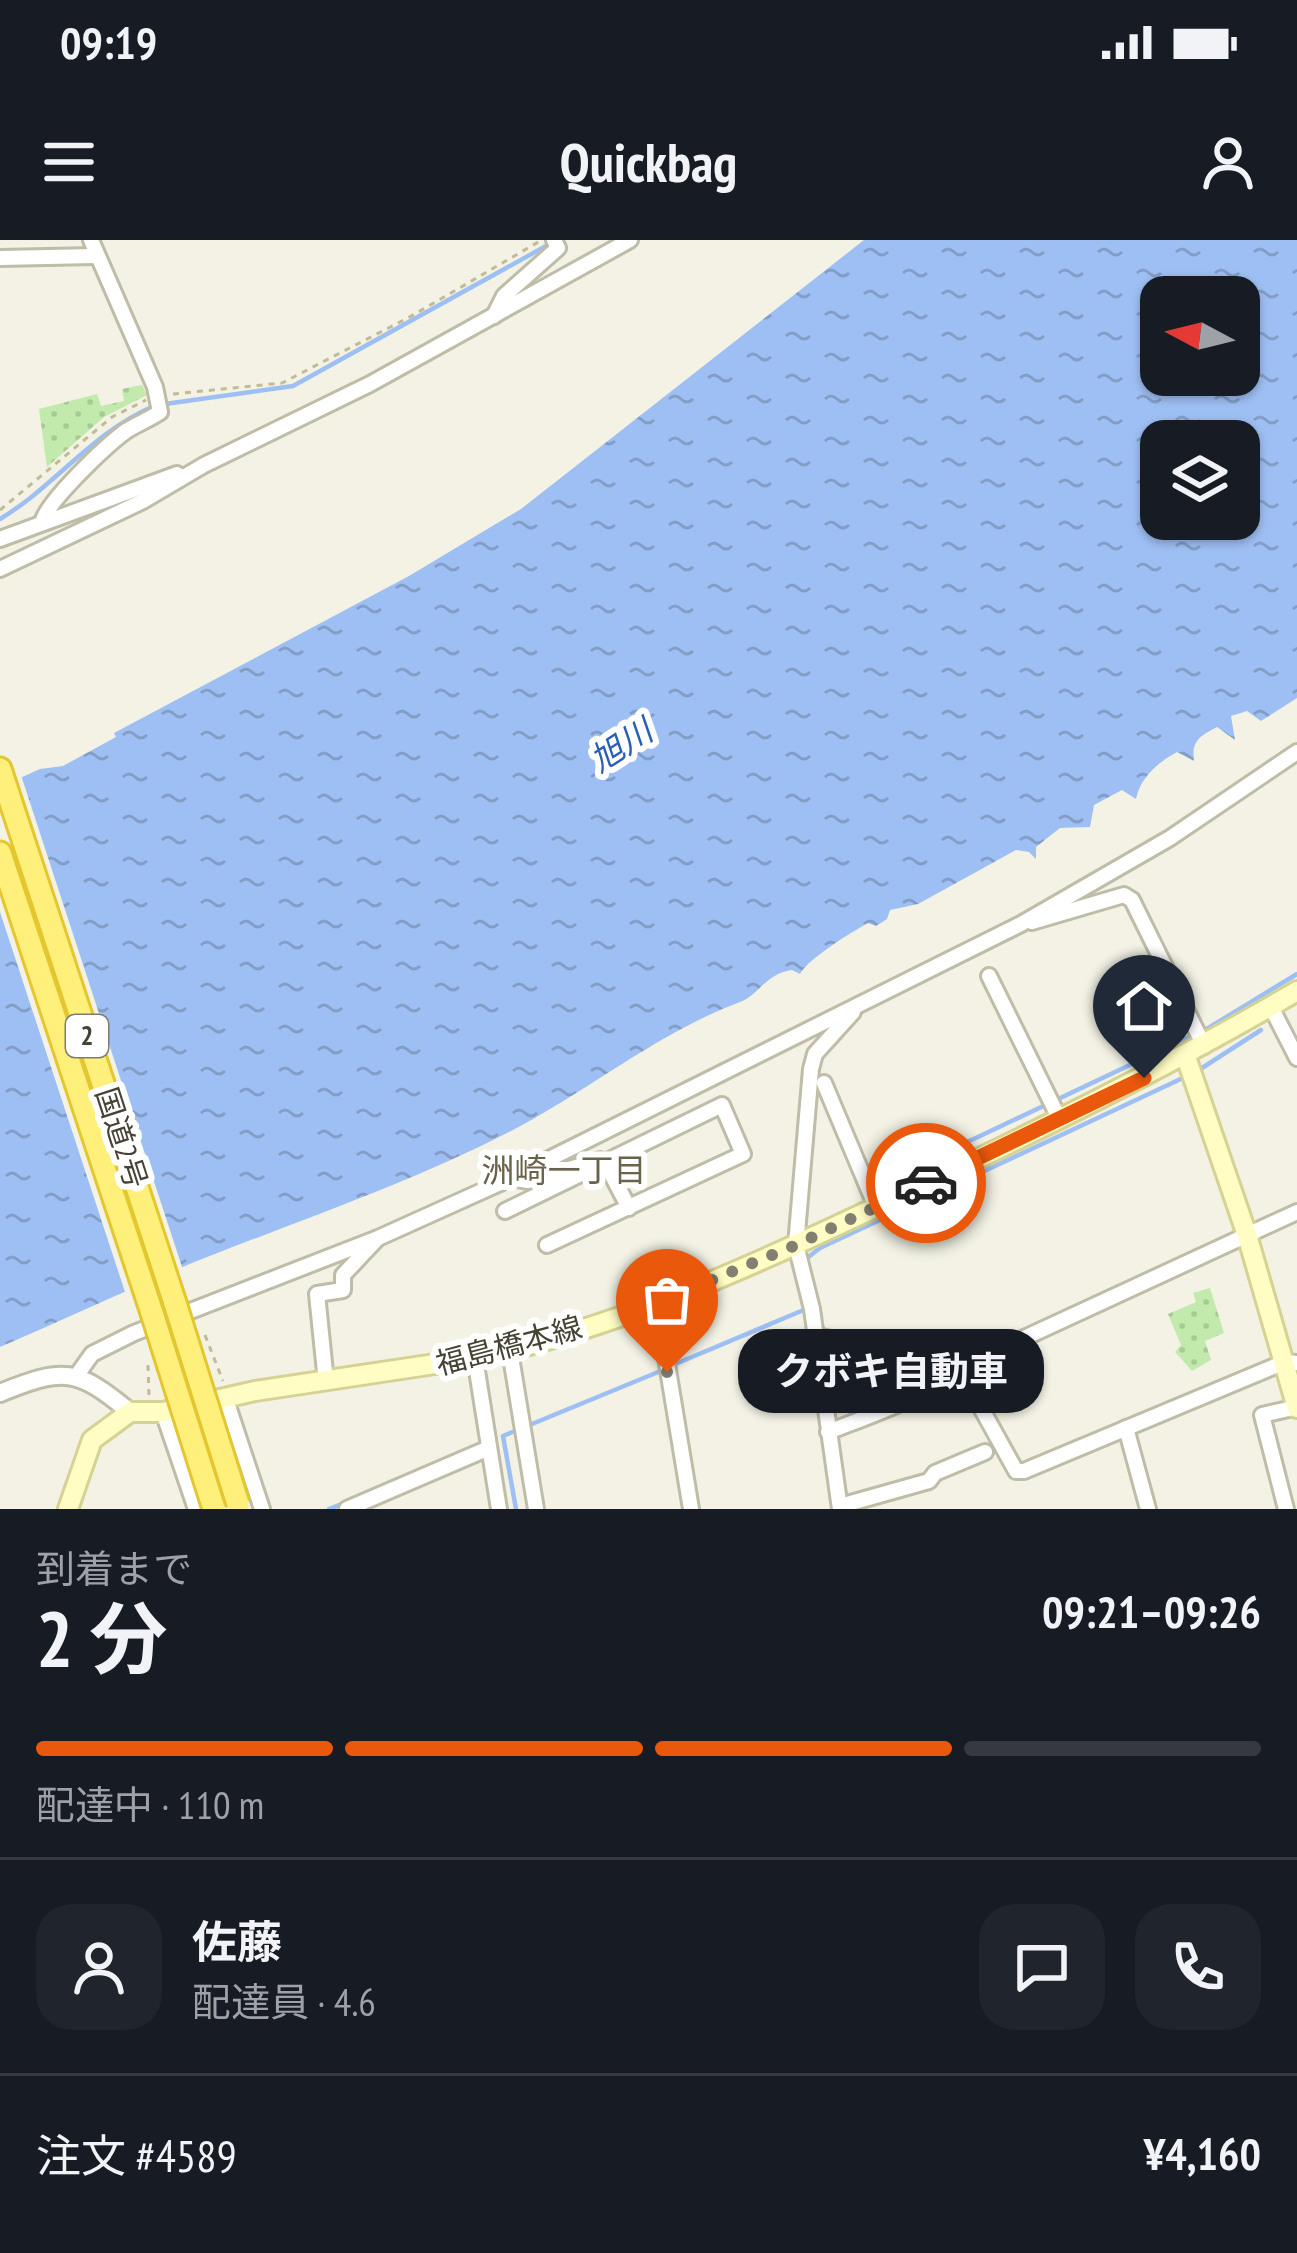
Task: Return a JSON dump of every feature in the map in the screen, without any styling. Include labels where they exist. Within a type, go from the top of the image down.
[{"type":"highway","name":"国道2号","points":[[0,769],[239,1507]]},
{"type":"highway","name":"国道2号","points":[[0,853],[214,1509]]},
{"type":"main road","name":"福島橋本線","points":[[130,1412],[163,1412],[225,1397],[510,1351],[799,1256],[876,1207],[1055,1110],[1186,1057],[1297,991]]},
{"type":"main road","points":[[1186,1057],[1291,1362],[1297,1408]]},
{"type":"main road","points":[[68,1509],[92,1440],[130,1412]]},
{"type":"street","points":[[494,316],[504,296],[556,244],[576,240]]},
{"type":"street","points":[[0,568],[143,501],[204,465],[370,384],[630,240]]},
{"type":"street","points":[[0,258],[93,248],[159,401],[156,416],[126,431],[69,484],[44,512],[41,523]]},
{"type":"street","points":[[0,538],[204,465]]},
{"type":"street","points":[[77,1375],[92,1354],[134,1333],[378,1238],[511,1178],[1021,924],[1170,838],[1297,752]]},
{"type":"street","points":[[1021,924],[1124,895],[1132,899],[1204,1046]]},
{"type":"street","points":[[989,976],[1055,1110]]},
{"type":"street","points":[[861,1004],[815,1054],[811,1069],[799,1256],[812,1309],[840,1508],[929,1480],[985,1452]]},
{"type":"street","points":[[1271,1007],[1297,1058]]},
{"type":"street","points":[[824,1083],[876,1207]]},
{"type":"street","points":[[506,1210],[722,1106],[743,1154],[547,1245]]},
{"type":"street","points":[[511,1178],[528,1181],[605,1162]]},
{"type":"street","points":[[605,1162],[629,1208]]},
{"type":"street","points":[[828,1432],[1297,1212]]},
{"type":"street","points":[[326,1382],[317,1294],[343,1290],[343,1275],[378,1238]]},
{"type":"street","points":[[657,1303],[691,1509]]},
{"type":"street","points":[[813,1335],[959,1368],[1016,1471],[1291,1362]]},
{"type":"street","points":[[510,1351],[536,1509]]},
{"type":"street","points":[[475,1358],[499,1509]]},
{"type":"street","points":[[0,1393],[38,1378],[77,1375],[130,1412]]},
{"type":"street","points":[[225,1397],[262,1509]]},
{"type":"street","points":[[1286,1509],[1262,1415],[1297,1408]]},
{"type":"street","points":[[163,1412],[196,1509]]},
{"type":"street","points":[[1126,1429],[1148,1509]]},
{"type":"street","points":[[347,1509],[488,1444]]},
{"type":"path","points":[[0,510],[133,404],[282,383],[408,318],[542,240]]},
{"type":"green space","points":[[142,385],[147,395],[104,417],[47,467],[39,409],[97,394],[101,406],[124,401],[122,389]]},
{"type":"green space","points":[[1210,1288],[1224,1333],[1205,1341],[1211,1360],[1192,1371],[1175,1352],[1181,1345],[1168,1314],[1196,1302],[1193,1293]]},
{"type":"water","name":"旭川","points":[[864,240],[1297,240],[1297,698],[1261,721],[1247,711],[1231,716],[1235,740],[1217,727],[1206,733],[1195,744],[1194,761],[1177,752],[1170,756],[1146,778],[1136,799],[1122,790],[1094,805],[1090,827],[1060,828],[1036,847],[1036,859],[1016,850],[918,904],[890,910],[887,919],[851,933],[800,974],[792,970],[775,976],[747,999],[652,1045],[511,1131],[429,1170],[175,1270],[0,1347],[0,787],[40,769],[63,766],[116,737],[114,733],[409,576],[521,509]]},
{"type":"pier","points":[[20,772],[184,1273],[127,1298],[0,912],[0,781]]},
{"type":"waterway","points":[[165,404],[293,386],[546,246]]},
{"type":"waterway","points":[[0,519],[112,430],[154,406]]},
{"type":"waterway","points":[[1205,1030],[1297,974]]},
{"type":"waterway","points":[[1202,1068],[1261,1030]]},
{"type":"waterway","points":[[902,1173],[1191,1036]]},
{"type":"waterway","points":[[802,1262],[820,1248],[1185,1077]]},
{"type":"waterway","points":[[673,1365],[806,1309]]},
{"type":"waterway","points":[[516,1509],[503,1436],[663,1370]]},
{"type":"waterway","points":[[329,1509],[352,1500]]},
{"type":"way so far","points":[[667,1372],[657,1303],[796,1245],[926,1183]]},
{"type":"place","name":"クボキ自動車","points":[[667,1372]]},
{"type":"district","name":"洲崎一丁目","points":[[564,1170]]},
{"type":"route","points":[[926,1183],[1144,1078]]}]
